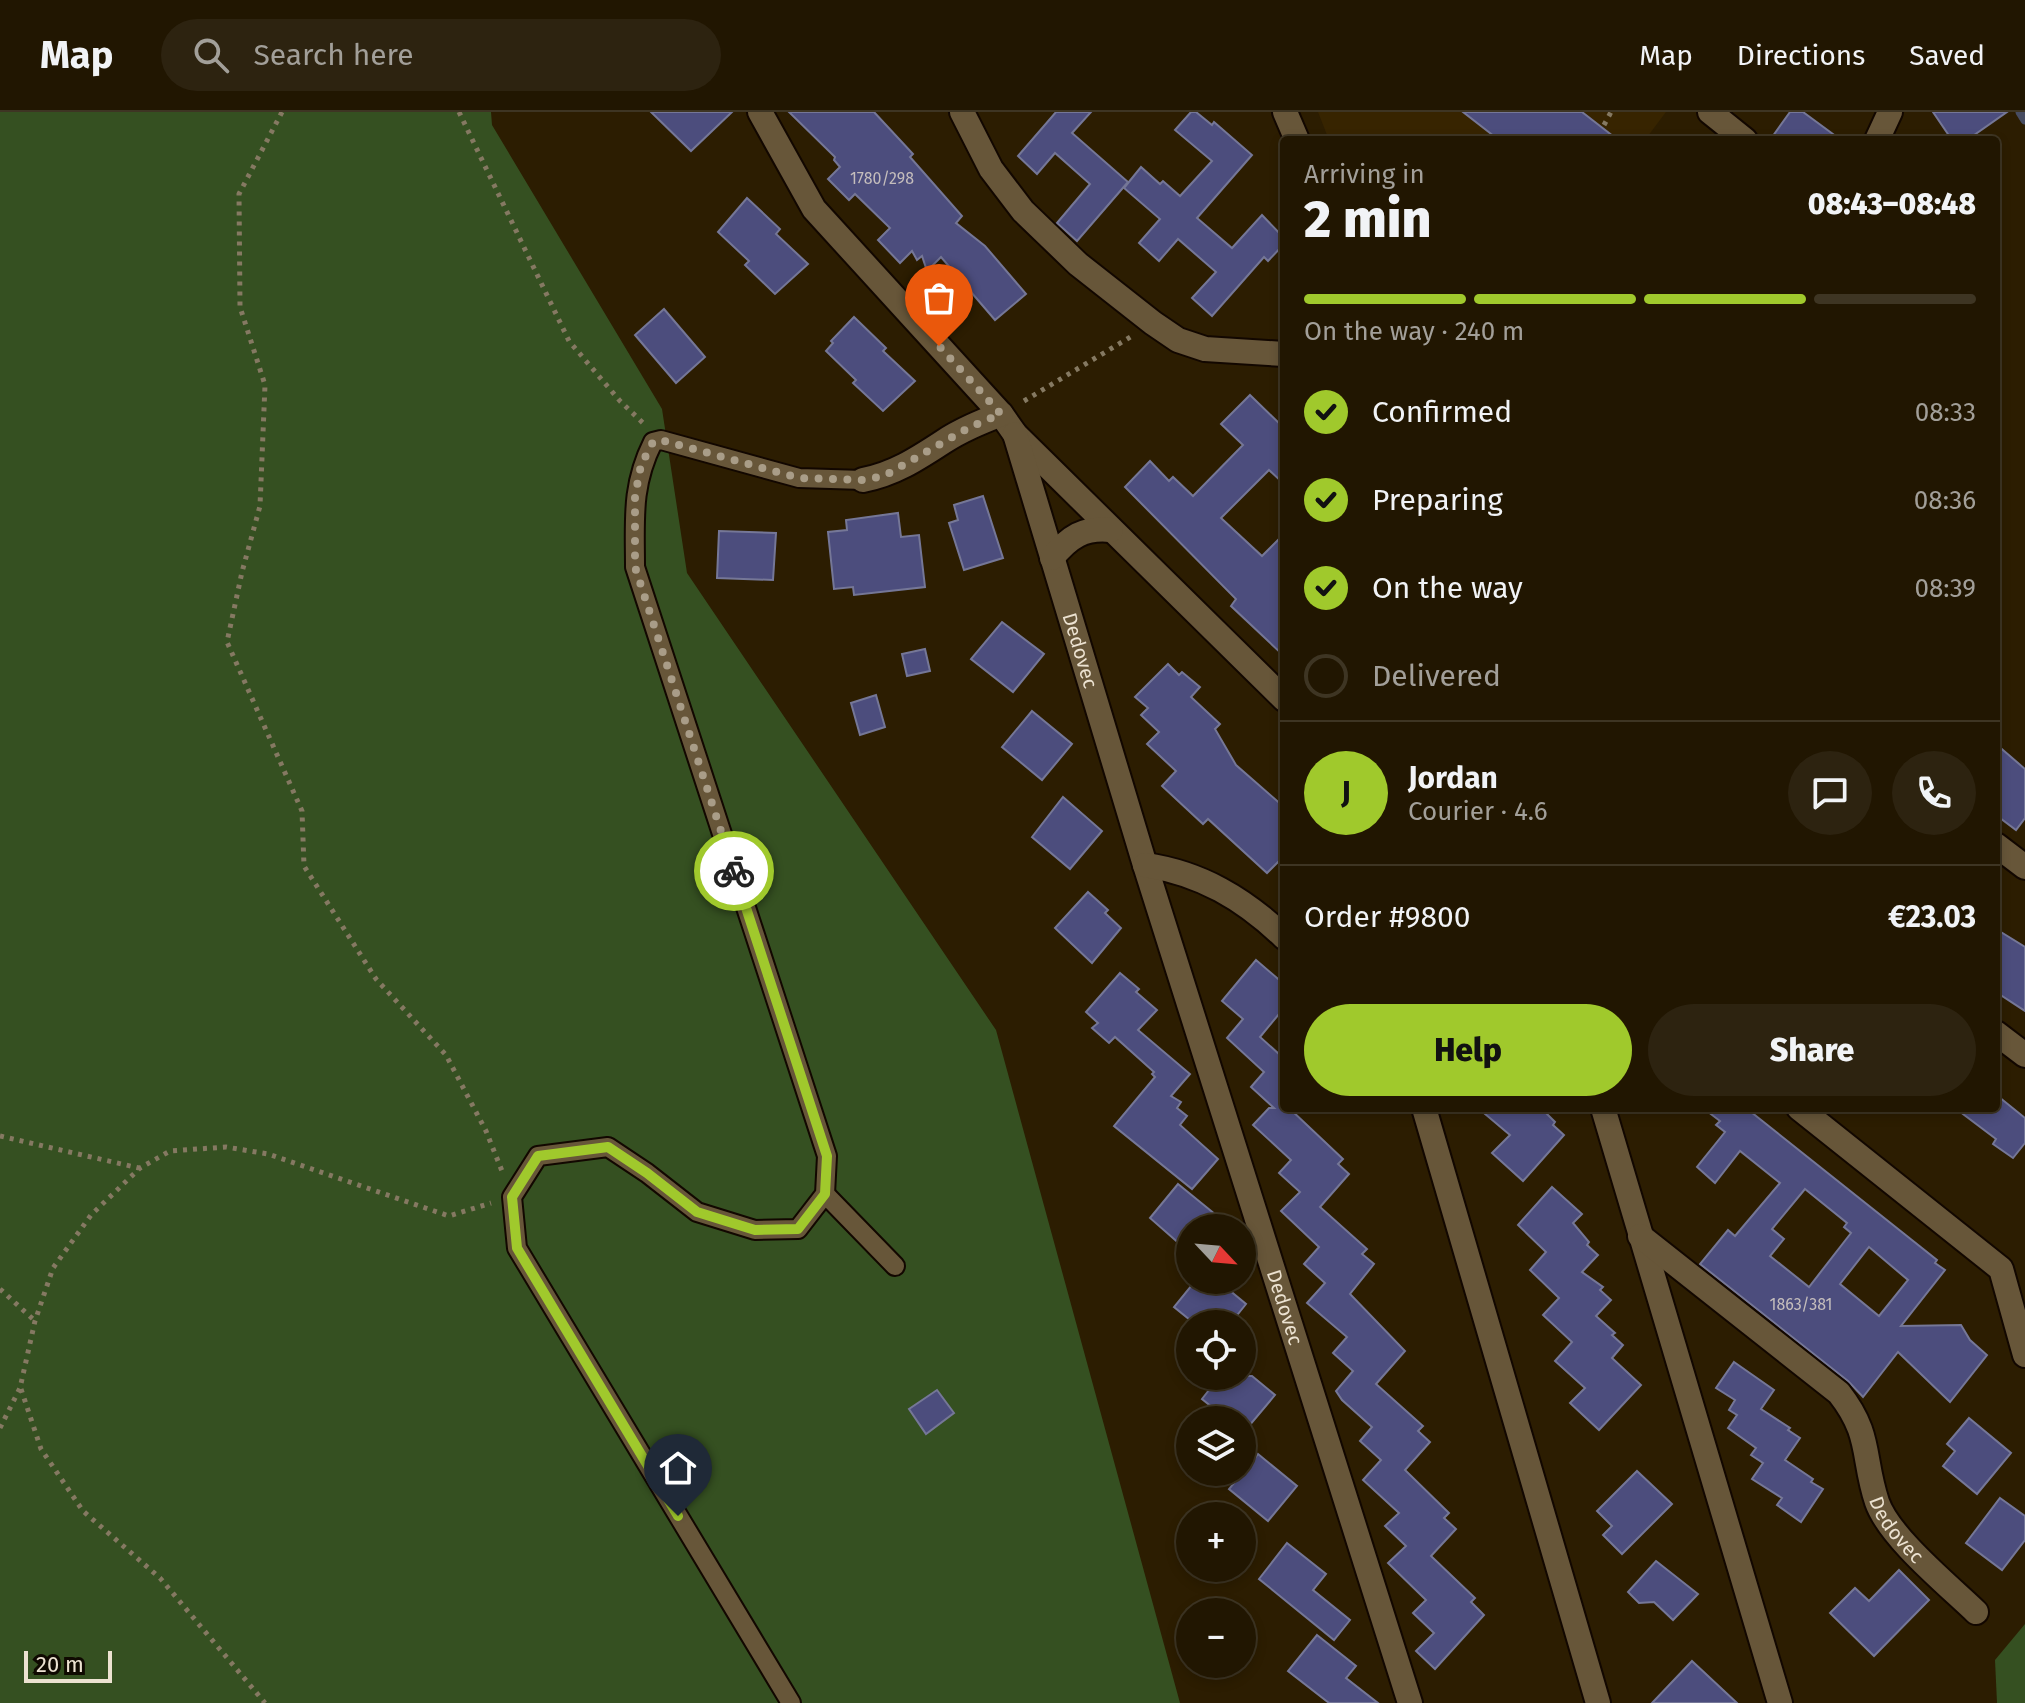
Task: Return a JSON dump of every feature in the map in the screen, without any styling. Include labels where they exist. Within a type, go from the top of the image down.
[{"type":"street","name":"Dedovec","points":[[760,112],[814,209],[1008,424],[1280,695]]},
{"type":"street","points":[[962,112],[991,169],[1023,211],[1078,264],[1153,323],[1178,340],[1205,349],[1280,354]]},
{"type":"street","points":[[1285,112],[1295,136]]},
{"type":"street","points":[[1710,112],[1740,136]]},
{"type":"street","points":[[1879,136],[1890,112]]},
{"type":"street","name":"Dedovec","points":[[1008,424],[1410,1703]]},
{"type":"street","points":[[863,480],[884,476],[970,427],[1008,424]]},
{"type":"street","points":[[1052,558],[1079,533],[1095,528],[1111,530]]},
{"type":"street","points":[[2000,848],[2025,867]]},
{"type":"street","points":[[1145,865],[1174,869],[1234,895],[1280,933]]},
{"type":"street","points":[[2000,1036],[2025,1055]]},
{"type":"street","points":[[1425,1112],[1598,1703]]},
{"type":"street","points":[[1604,1112],[1780,1703]]},
{"type":"street","points":[[1804,1112],[2001,1269],[2025,1355]]},
{"type":"street","name":"Dedovec","points":[[1640,1236],[1839,1393],[1853,1411],[1864,1434],[1877,1502],[1887,1521],[1976,1612]]},
{"type":"lane","points":[[791,1703],[517,1248],[512,1197],[538,1156],[608,1147],[697,1212],[755,1230],[798,1229],[825,1194],[827,1156],[635,567],[635,496],[641,465],[653,442],[661,440],[799,478],[863,480]]},
{"type":"lane","points":[[825,1194],[895,1266]]},
{"type":"path","points":[[0,1428],[20,1388],[35,1321],[53,1268],[91,1215],[140,1168],[170,1151],[226,1147],[268,1154],[449,1216],[512,1197],[486,1131],[446,1055],[376,979],[304,866],[302,811],[227,642],[260,506],[265,385],[240,307],[239,194],[282,112]]},
{"type":"path","points":[[459,112],[569,341],[620,401],[661,440]]},
{"type":"path","points":[[1604,125],[1611,112]]},
{"type":"path","points":[[1008,424],[1153,323]]},
{"type":"path","points":[[0,1136],[140,1168]]},
{"type":"path","points":[[0,1289],[35,1321]]},
{"type":"path","points":[[20,1388],[41,1449],[83,1511],[160,1578],[265,1703]]},
{"type":"shaded area","points":[[1318,112],[1666,112],[1648,136],[1327,136]]},
{"type":"green space","points":[[0,112],[491,112],[492,125],[662,409],[687,573],[996,1030],[1180,1703],[0,1703]]},
{"type":"green space","points":[[2025,1624],[2025,1703],[1997,1703],[1995,1660]]},
{"type":"building","points":[[651,112],[732,112],[691,151]]},
{"type":"building","points":[[789,112],[874,112],[913,154],[910,157],[962,216],[956,223],[985,246],[1026,294],[995,320],[941,257],[927,271],[922,256],[917,260],[912,251],[900,263],[878,240],[890,228],[855,194],[849,200],[828,179],[840,167],[835,157]]},
{"type":"building","points":[[1056,112],[1091,112],[1072,133],[1128,182],[1077,241],[1057,223],[1090,184],[1055,153],[1037,174],[1018,156]]},
{"type":"building","points":[[1191,112],[1196,112],[1212,125],[1214,122],[1252,155],[1197,218],[1232,248],[1262,215],[1280,234],[1280,248],[1268,261],[1264,257],[1212,316],[1192,298],[1216,272],[1178,239],[1159,261],[1139,243],[1160,219],[1124,188],[1141,167],[1180,196],[1212,161],[1175,130]]},
{"type":"building","points":[[1463,112],[1582,112],[1613,136],[1494,136]]},
{"type":"building","points":[[1790,112],[1803,112],[1836,136],[1773,136]]},
{"type":"building","points":[[1933,112],[2007,112],[1973,136],[1949,136]]},
{"type":"building","points":[[747,198],[780,229],[776,234],[808,264],[775,294],[745,265],[749,261],[718,232]]},
{"type":"building","points":[[664,309],[705,357],[676,383],[635,335]]},
{"type":"building","points":[[854,317],[886,348],[883,351],[915,381],[883,411],[853,383],[856,380],[826,351],[833,343],[831,341]]},
{"type":"building","points":[[1250,395],[1280,424],[1280,480],[1269,470],[1221,518],[1262,556],[1280,538],[1280,652],[1231,606],[1236,599],[1125,487],[1150,461],[1169,481],[1173,477],[1193,496],[1243,445],[1221,424]]},
{"type":"building","points":[[983,496],[1003,558],[964,570],[949,523],[958,520],[954,505]]},
{"type":"building","points":[[898,513],[901,537],[919,535],[925,587],[854,595],[853,587],[834,589],[828,532],[847,530],[846,520]]},
{"type":"building","points":[[719,531],[776,533],[773,580],[717,578]]},
{"type":"building","points":[[1002,622],[1044,654],[1013,692],[971,659]]},
{"type":"building","points":[[925,649],[930,671],[907,676],[902,654]]},
{"type":"building","points":[[1168,664],[1179,675],[1182,672],[1200,687],[1191,697],[1220,724],[1215,729],[1236,765],[1280,804],[1280,860],[1267,873],[1208,819],[1203,824],[1162,786],[1176,771],[1147,744],[1159,732],[1141,715],[1148,708],[1135,697]]},
{"type":"building","points":[[876,695],[885,727],[860,735],[851,703]]},
{"type":"building","points":[[1032,711],[1072,744],[1042,780],[1002,747]]},
{"type":"building","points":[[2000,747],[2025,769],[2025,818],[2016,830],[2000,818]]},
{"type":"building","points":[[1063,797],[1102,831],[1070,869],[1032,837]]},
{"type":"building","points":[[1088,892],[1108,910],[1105,913],[1121,928],[1092,963],[1055,928]]},
{"type":"building","points":[[2000,931],[2025,947],[2025,1011],[2000,995]]},
{"type":"building","points":[[1256,960],[1280,981],[1280,1013],[1260,1037],[1280,1053],[1280,1112],[1293,1112],[1343,1159],[1338,1164],[1349,1174],[1320,1207],[1367,1249],[1362,1254],[1374,1264],[1350,1294],[1405,1351],[1376,1384],[1423,1426],[1418,1431],[1430,1442],[1405,1470],[1449,1513],[1444,1518],[1456,1529],[1431,1556],[1475,1598],[1471,1602],[1484,1615],[1435,1669],[1416,1651],[1434,1633],[1413,1613],[1426,1600],[1388,1563],[1406,1546],[1385,1526],[1399,1513],[1363,1480],[1381,1460],[1360,1441],[1372,1427],[1336,1391],[1353,1371],[1333,1353],[1347,1337],[1307,1303],[1325,1283],[1304,1264],[1319,1247],[1281,1211],[1300,1192],[1279,1173],[1291,1160],[1253,1125],[1269,1108],[1274,1108],[1251,1087],[1264,1072],[1227,1038],[1243,1019],[1222,1001]]},
{"type":"building","points":[[1120,973],[1157,1010],[1138,1030],[1190,1074],[1171,1096],[1181,1102],[1177,1108],[1187,1116],[1180,1125],[1218,1159],[1192,1189],[1114,1126],[1155,1077],[1154,1072],[1115,1037],[1109,1043],[1092,1028],[1098,1023],[1086,1012]]},
{"type":"building","points":[[2000,1098],[2025,1118],[2025,1143],[2013,1158],[1993,1144],[1996,1139],[1960,1112],[2000,1112]]},
{"type":"building","points":[[1483,1112],[1545,1112],[1564,1135],[1523,1181],[1492,1153],[1510,1135]]},
{"type":"building","points":[[1708,1112],[1751,1112],[1937,1260],[1935,1263],[1945,1270],[1901,1326],[1961,1325],[1970,1340],[1987,1355],[1950,1402],[1898,1352],[1863,1397],[1848,1381],[1700,1264],[1728,1230],[1735,1236],[1780,1183],[1740,1151],[1715,1183],[1697,1167],[1725,1132],[1716,1125],[1720,1121]],"holes":[[[1805,1189],[1847,1223],[1844,1227],[1851,1233],[1809,1287],[1770,1256],[1784,1239],[1772,1229]],[[1869,1247],[1908,1280],[1879,1316],[1840,1284]]]},
{"type":"building","points":[[1178,1184],[1215,1214],[1176,1214],[1176,1241],[1150,1218]]},
{"type":"building","points":[[1552,1187],[1582,1214],[1573,1223],[1589,1242],[1587,1245],[1598,1255],[1582,1272],[1603,1287],[1600,1290],[1611,1300],[1596,1316],[1623,1345],[1612,1358],[1641,1385],[1599,1430],[1570,1403],[1585,1388],[1555,1361],[1572,1342],[1543,1315],[1559,1298],[1530,1270],[1546,1252],[1518,1225]]},
{"type":"building","points":[[1185,1294],[1234,1294],[1246,1304],[1241,1310],[1178,1310],[1174,1307]]},
{"type":"building","points":[[1734,1362],[1774,1390],[1761,1409],[1800,1438],[1785,1460],[1823,1489],[1801,1522],[1777,1505],[1782,1498],[1752,1479],[1763,1463],[1751,1455],[1756,1448],[1728,1428],[1737,1415],[1729,1410],[1735,1400],[1716,1388]]},
{"type":"building","points":[[1256,1379],[1275,1395],[1256,1418],[1256,1406],[1211,1406],[1202,1399],[1209,1390],[1256,1390]]},
{"type":"building","points":[[937,1390],[954,1413],[926,1434],[909,1409]]},
{"type":"building","points":[[1969,1418],[2011,1453],[1977,1494],[1943,1466],[1955,1451],[1947,1444]]},
{"type":"building","points":[[1258,1454],[1297,1486],[1268,1521],[1256,1511],[1256,1502],[1245,1502],[1229,1489],[1231,1486],[1256,1486]]},
{"type":"building","points":[[1637,1471],[1672,1504],[1622,1554],[1603,1535],[1612,1526],[1597,1511]]},
{"type":"building","points":[[2000,1498],[2025,1516],[2025,1540],[2002,1570],[1966,1543]]},
{"type":"building","points":[[1287,1543],[1326,1574],[1313,1590],[1350,1620],[1334,1640],[1259,1579]]},
{"type":"building","points":[[1656,1561],[1698,1594],[1673,1620],[1654,1602],[1639,1603],[1628,1592]]},
{"type":"building","points":[[1899,1570],[1929,1600],[1874,1656],[1830,1613],[1855,1588],[1869,1601]]},
{"type":"building","points":[[1317,1635],[1356,1666],[1346,1678],[1378,1703],[1329,1703],[1288,1671]]},
{"type":"building","points":[[1692,1661],[1737,1703],[1652,1703]]},
{"type":"waterway","points":[[2020,112],[2025,120]]},
{"type":"way so far","points":[[734,871],[635,567],[635,496],[641,465],[653,442],[661,440],[799,478],[863,480],[884,476],[924,456],[970,427],[1001,414],[939,346]]},
{"type":"route","points":[[678,1516],[517,1248],[512,1197],[538,1156],[608,1147],[697,1212],[755,1230],[798,1229],[825,1194],[827,1156],[734,871]]}]
